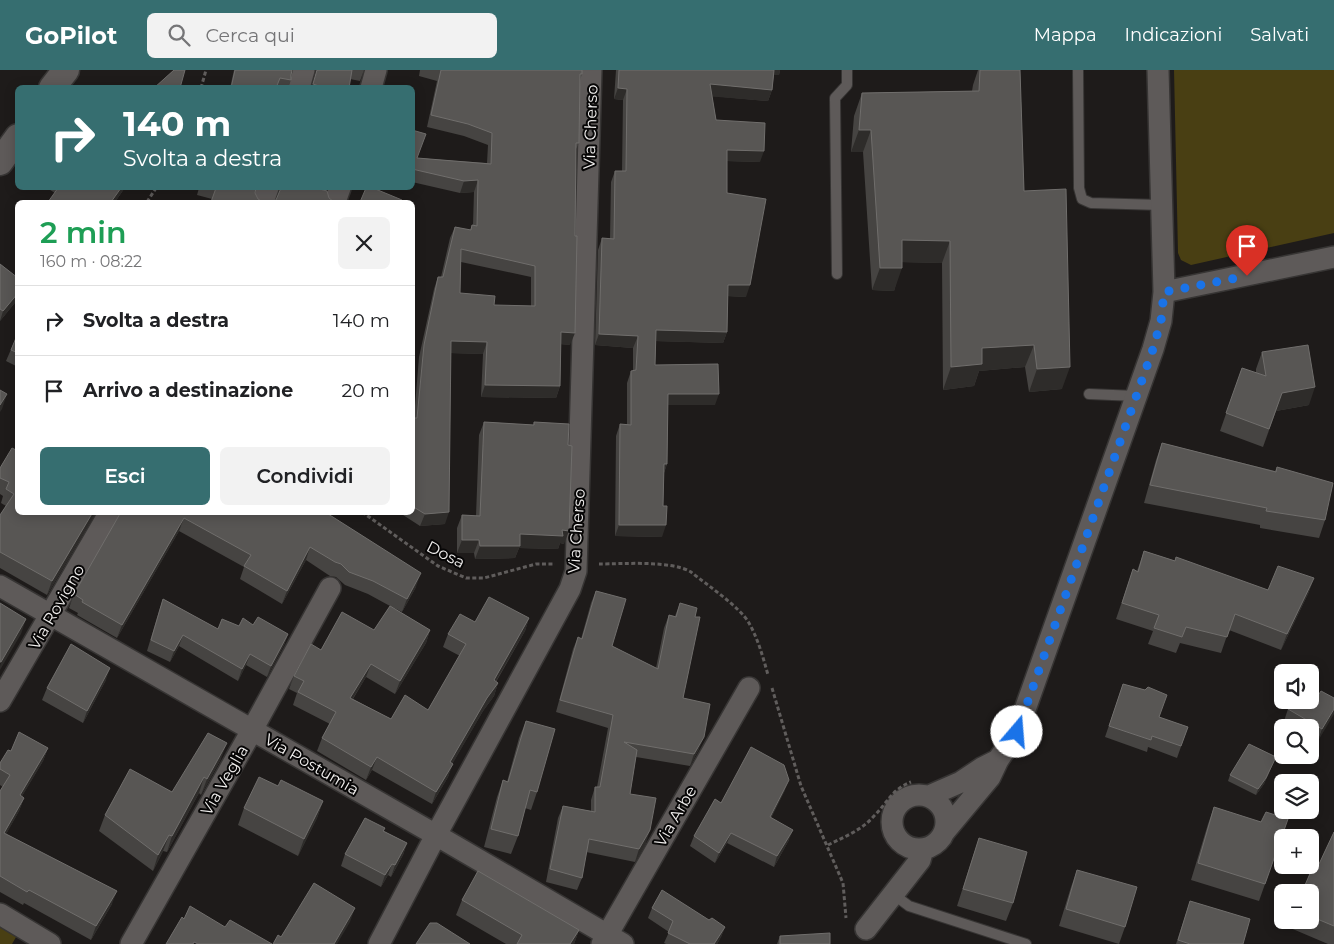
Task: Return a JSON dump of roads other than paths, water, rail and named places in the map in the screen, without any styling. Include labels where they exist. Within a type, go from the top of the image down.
[{"type":"street","points":[[54,85],[66,70]]},
{"type":"street","points":[[300,85],[304,70]]},
{"type":"street","points":[[372,85],[376,70]]},
{"type":"street","name":"Via Cherso","points":[[379,944],[570,589],[576,571],[591,70]]},
{"type":"street","points":[[945,831],[946,819],[943,808],[929,796],[920,794],[902,800],[892,816],[892,826],[895,835],[901,842],[914,849],[923,849],[935,844],[990,777],[998,760],[1017,732],[1161,321],[1164,292],[1158,70]]},
{"type":"street","points":[[0,162],[15,141]]},
{"type":"street","points":[[1164,292],[1334,257]]},
{"type":"street","name":"Via Rovigno","points":[[0,701],[108,515]]},
{"type":"street","name":"Via Postumia","points":[[0,586],[436,835],[610,941]]},
{"type":"street","name":"Via Veglia","points":[[131,944],[330,588]]},
{"type":"street","name":"Via Arbe","points":[[610,941],[749,688]]},
{"type":"street","points":[[929,796],[962,782],[982,768],[998,760]]},
{"type":"street","points":[[866,929],[920,860],[923,849]]},
{"type":"street","points":[[0,914],[50,944]]},
{"type":"lane","points":[[837,274],[835,98],[847,85],[847,70]]},
{"type":"lane","points":[[1078,70],[1079,188],[1082,199],[1091,203],[1161,204]]},
{"type":"lane","points":[[1090,394],[1136,396]]},
{"type":"lane","points":[[893,894],[909,906],[1026,944]]}]
